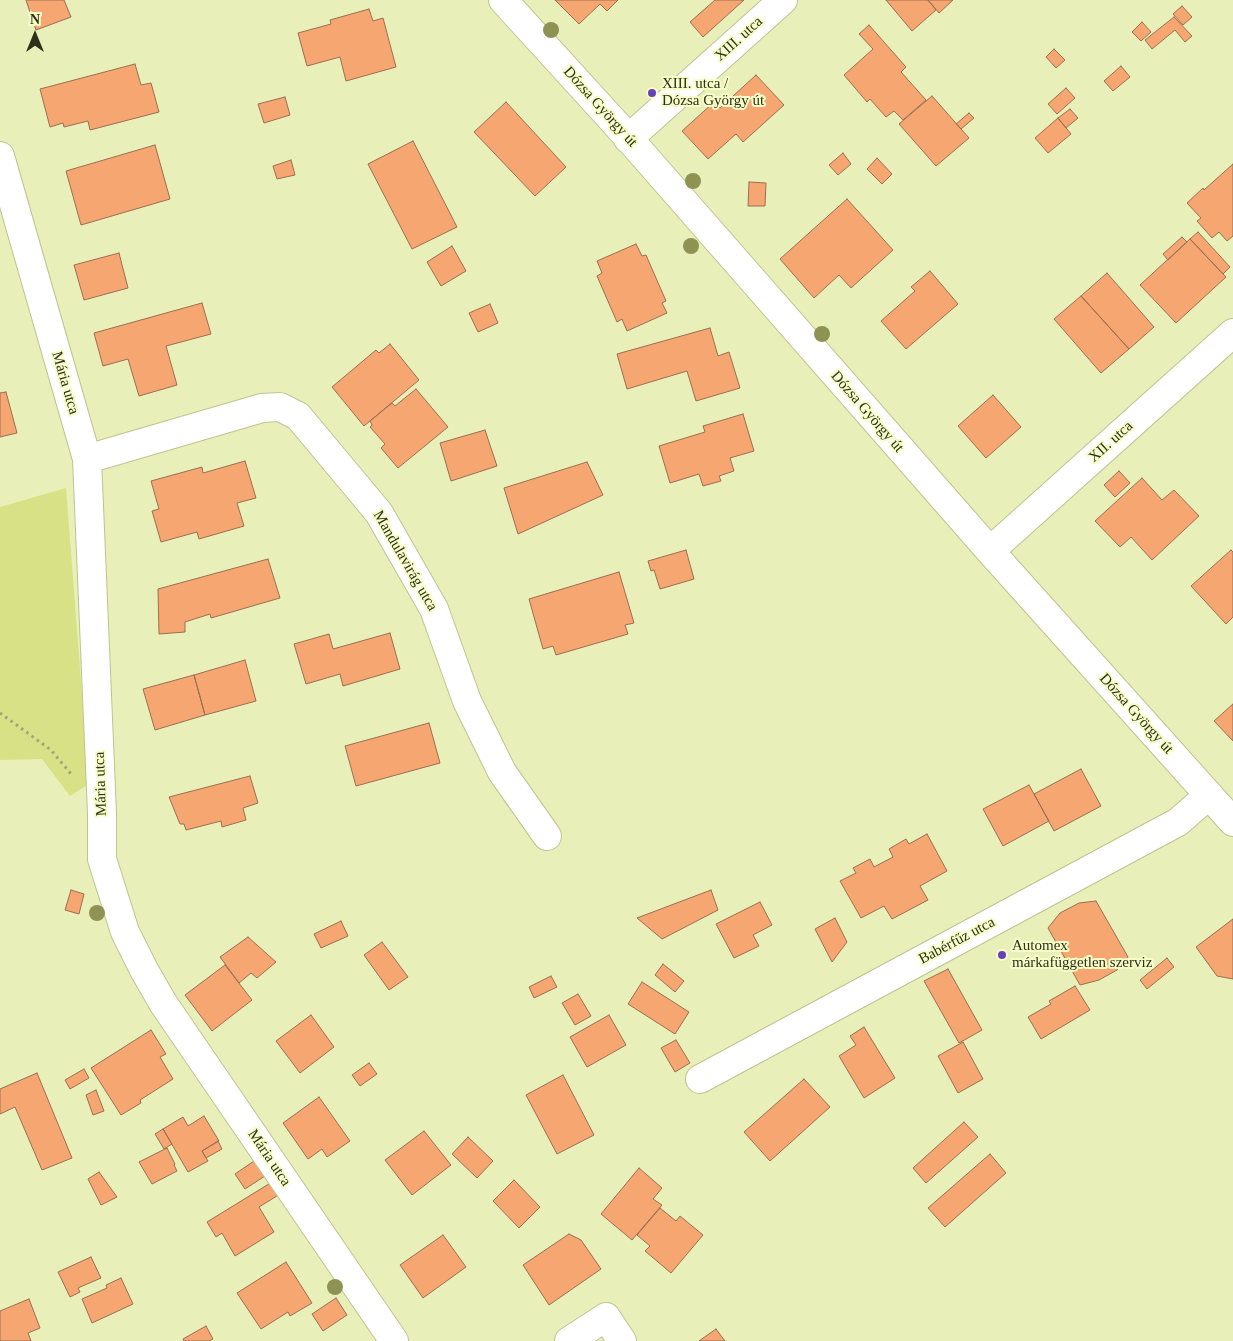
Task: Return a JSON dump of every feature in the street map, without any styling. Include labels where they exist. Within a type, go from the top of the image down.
[{"type":"street","name":"Dózsa György út","points":[[503,0],[628,139],[990,551],[1233,822]]},
{"type":"street","name":"XIII. utca","points":[[628,139],[783,0]]},
{"type":"street","name":"Mária utca","points":[[0,156],[87,459],[102,813],[102,859],[126,932],[144,970],[163,1003],[394,1341]]},
{"type":"street","name":"XII. utca","points":[[990,551],[1233,334]]},
{"type":"street","name":"Mandulavirág utca","points":[[87,459],[262,408],[280,407],[298,416],[380,513],[434,609],[467,701],[502,772],[547,836]]},
{"type":"street","name":"Babérfűz utca","points":[[700,1079],[1178,822],[1209,795]]},
{"type":"street","points":[[569,1341],[606,1317],[622,1341]]},
{"type":"path","points":[[0,712],[51,750],[72,776]]},
{"type":"green space","points":[[66,488],[89,784],[70,796],[42,759],[0,760],[0,507]]},
{"type":"building","points":[[26,0],[64,0],[71,17],[36,30]]},
{"type":"building","points":[[555,0],[618,0],[607,11],[600,4],[579,24]]},
{"type":"building","points":[[715,0],[744,0],[703,37],[690,22]]},
{"type":"building","points":[[886,0],[928,0],[936,10],[912,31]]},
{"type":"building","points":[[928,0],[953,0],[939,13]]},
{"type":"building","points":[[1182,6],[1192,17],[1183,25],[1173,14]]},
{"type":"building","points":[[369,9],[373,21],[383,18],[396,67],[346,81],[340,57],[307,66],[298,33],[331,24],[330,20]]},
{"type":"building","points":[[1174,17],[1192,36],[1185,42],[1175,30],[1152,49],[1145,40]]},
{"type":"building","points":[[1142,22],[1151,32],[1141,41],[1132,32]]},
{"type":"building","points":[[869,25],[906,67],[901,72],[926,100],[903,120],[894,111],[886,117],[870,99],[867,102],[844,75],[873,49],[859,34]]},
{"type":"building","points":[[1054,49],[1065,60],[1056,68],[1046,57]]},
{"type":"building","points":[[135,64],[141,85],[151,83],[159,112],[90,130],[88,121],[64,127],[63,123],[50,127],[40,89]]},
{"type":"building","points":[[1121,66],[1130,77],[1113,91],[1104,81]]},
{"type":"building","points":[[756,75],[784,105],[743,142],[736,134],[708,159],[682,131],[714,102],[720,108]]},
{"type":"building","points":[[1066,88],[1075,98],[1057,114],[1048,104]]},
{"type":"building","points":[[932,96],[969,138],[936,166],[899,124]]},
{"type":"building","points":[[285,97],[290,115],[264,123],[258,104]]},
{"type":"building","points":[[506,102],[566,167],[535,196],[474,132]]},
{"type":"building","points":[[1070,109],[1078,118],[1066,128],[1058,118]]},
{"type":"building","points":[[969,113],[974,118],[961,129],[956,124]]},
{"type":"building","points":[[1058,118],[1071,134],[1048,153],[1035,138]]},
{"type":"building","points":[[413,141],[457,227],[412,249],[368,164]]},
{"type":"building","points":[[155,145],[170,199],[81,225],[66,171]]},
{"type":"building","points":[[843,153],[851,164],[838,175],[829,165]]},
{"type":"building","points":[[877,158],[892,174],[882,184],[867,169]]},
{"type":"building","points":[[291,160],[295,175],[277,179],[273,166]]},
{"type":"building","points":[[1233,164],[1233,236],[1227,241],[1219,232],[1212,238],[1197,221],[1201,218],[1187,203]]},
{"type":"building","points":[[749,182],[766,183],[765,206],[748,206]]},
{"type":"building","points":[[847,199],[893,250],[851,288],[839,275],[814,298],[780,259]]},
{"type":"building","points":[[1198,232],[1230,267],[1223,274],[1190,239]]},
{"type":"building","points":[[1182,237],[1187,242],[1168,260],[1163,254]]},
{"type":"building","points":[[1190,239],[1226,277],[1176,323],[1140,285]]},
{"type":"building","points":[[636,244],[642,256],[646,255],[666,301],[662,303],[667,313],[627,331],[622,319],[617,322],[597,276],[602,273],[597,261]]},
{"type":"building","points":[[452,246],[466,271],[441,286],[427,262]]},
{"type":"building","points":[[119,253],[128,288],[84,300],[74,265]]},
{"type":"building","points":[[930,271],[958,304],[906,349],[881,321],[915,291],[911,287]]},
{"type":"building","points":[[1107,273],[1154,327],[1129,349],[1081,296]]},
{"type":"building","points":[[1081,296],[1129,349],[1101,373],[1054,319]]},
{"type":"building","points":[[202,303],[211,334],[166,346],[177,385],[139,396],[128,359],[103,366],[94,333]]},
{"type":"building","points":[[490,304],[498,323],[478,332],[469,313]]},
{"type":"building","points":[[710,328],[718,356],[729,352],[740,388],[696,401],[687,371],[627,389],[617,354]]},
{"type":"building","points":[[390,344],[419,380],[364,426],[332,387],[376,350],[379,353]]},
{"type":"building","points":[[416,389],[448,427],[398,468],[381,448],[385,444],[370,427],[372,425],[370,421],[392,403],[395,406]]},
{"type":"building","points":[[6,392],[17,433],[0,437],[0,393]]},
{"type":"building","points":[[993,395],[1021,427],[986,458],[958,426]]},
{"type":"building","points":[[743,414],[754,451],[730,458],[734,471],[719,476],[721,481],[703,486],[699,474],[670,483],[659,446],[705,432],[703,426]]},
{"type":"building","points":[[485,430],[497,466],[451,481],[440,443]]},
{"type":"building","points":[[245,461],[256,498],[237,503],[244,526],[199,539],[197,532],[161,542],[152,511],[159,509],[151,481],[202,467],[203,473]]},
{"type":"building","points":[[587,462],[603,495],[518,534],[504,488]]},
{"type":"building","points":[[1119,471],[1130,483],[1115,497],[1104,485]]},
{"type":"building","points":[[1142,478],[1162,500],[1174,490],[1199,516],[1152,560],[1131,537],[1120,547],[1095,521]]},
{"type":"building","points":[[686,550],[694,579],[660,589],[654,570],[651,571],[648,561]]},
{"type":"building","points":[[1231,550],[1233,552],[1233,617],[1226,624],[1191,586]]},
{"type":"building","points":[[268,559],[280,598],[211,618],[210,614],[185,622],[185,632],[159,634],[158,589]]},
{"type":"building","points":[[619,572],[634,623],[625,625],[628,634],[556,655],[553,646],[543,649],[529,599]]},
{"type":"building","points":[[390,633],[400,669],[343,686],[340,674],[306,684],[294,644],[329,634],[333,649]]},
{"type":"building","points":[[245,660],[256,701],[205,715],[194,675]]},
{"type":"building","points":[[194,675],[205,715],[155,730],[143,689]]},
{"type":"building","points":[[1233,704],[1233,741],[1214,721]]},
{"type":"building","points":[[429,723],[440,763],[356,786],[345,746]]},
{"type":"building","points":[[1081,769],[1101,806],[1054,831],[1034,794]]},
{"type":"building","points":[[250,776],[258,803],[243,808],[246,820],[222,827],[221,821],[186,830],[184,824],[180,824],[169,797]]},
{"type":"building","points":[[1029,785],[1049,821],[1003,846],[983,809]]},
{"type":"building","points":[[927,834],[947,871],[920,886],[928,900],[892,919],[884,906],[861,918],[840,881],[856,873],[853,868],[870,859],[874,867],[893,857],[889,849],[906,839],[909,844]]},
{"type":"building","points":[[71,890],[84,894],[79,914],[65,910]]},
{"type":"building","points":[[711,890],[718,910],[662,939],[637,918]]},
{"type":"building","points":[[1096,901],[1128,957],[1117,970],[1099,980],[1080,985],[1048,928],[1060,913],[1079,903]]},
{"type":"building","points":[[760,902],[772,925],[753,935],[759,946],[734,958],[716,924]]},
{"type":"building","points":[[835,918],[847,942],[832,962],[815,929]]},
{"type":"building","points":[[1233,919],[1233,979],[1217,976],[1196,947]]},
{"type":"building","points":[[341,921],[348,936],[321,948],[314,934]]},
{"type":"building","points":[[248,937],[276,962],[257,978],[251,973],[239,983],[220,957]]},
{"type":"building","points":[[382,942],[408,977],[389,990],[364,955]]},
{"type":"building","points":[[1167,958],[1174,967],[1147,989],[1140,980]]},
{"type":"building","points":[[663,964],[684,981],[675,992],[655,975]]},
{"type":"building","points":[[225,965],[252,1000],[212,1031],[185,995]]},
{"type":"building","points":[[948,969],[982,1030],[959,1043],[924,981]]},
{"type":"building","points":[[551,976],[557,987],[534,998],[529,987]]},
{"type":"building","points":[[642,982],[689,1012],[675,1034],[628,1004]]},
{"type":"building","points":[[1075,986],[1090,1010],[1041,1039],[1028,1017],[1051,1004],[1049,1001]]},
{"type":"building","points":[[578,994],[591,1016],[575,1025],[562,1003]]},
{"type":"building","points":[[311,1015],[334,1047],[300,1073],[276,1041]]},
{"type":"building","points":[[609,1015],[626,1045],[587,1067],[570,1037]]},
{"type":"building","points":[[864,1027],[895,1078],[864,1098],[839,1056],[856,1045],[850,1036]]},
{"type":"building","points":[[151,1030],[166,1054],[160,1057],[173,1079],[140,1100],[141,1103],[121,1115],[91,1068]]},
{"type":"building","points":[[676,1040],[690,1063],[675,1072],[661,1048]]},
{"type":"building","points":[[963,1042],[983,1079],[958,1093],[938,1056]]},
{"type":"building","points":[[369,1063],[377,1074],[360,1086],[352,1075]]},
{"type":"building","points":[[84,1069],[89,1078],[70,1089],[65,1080]]},
{"type":"building","points":[[37,1073],[72,1158],[42,1170],[15,1107],[0,1114],[0,1089]]},
{"type":"building","points":[[563,1075],[594,1135],[557,1154],[526,1095]]},
{"type":"building","points":[[804,1079],[830,1107],[770,1161],[744,1132]]},
{"type":"building","points":[[96,1090],[104,1111],[93,1115],[86,1095]]},
{"type":"building","points":[[319,1097],[350,1141],[327,1157],[322,1149],[308,1159],[283,1123]]},
{"type":"building","points":[[204,1116],[219,1141],[202,1151],[208,1161],[188,1172],[163,1129],[183,1117],[188,1126]]},
{"type":"building","points":[[964,1122],[978,1137],[926,1183],[913,1168]]},
{"type":"building","points":[[163,1129],[172,1144],[164,1149],[155,1134]]},
{"type":"building","points":[[424,1131],[451,1165],[412,1195],[385,1160]]},
{"type":"building","points":[[468,1137],[493,1161],[477,1178],[452,1154]]},
{"type":"building","points":[[218,1141],[222,1149],[206,1158],[202,1151]]},
{"type":"building","points":[[167,1148],[177,1171],[152,1184],[139,1162]]},
{"type":"building","points":[[990,1154],[1006,1173],[945,1227],[928,1208]]},
{"type":"building","points":[[257,1159],[268,1174],[245,1189],[235,1174]]},
{"type":"building","points":[[639,1168],[662,1188],[653,1199],[662,1205],[632,1240],[601,1214]]},
{"type":"building","points":[[99,1172],[117,1197],[101,1205],[88,1179]]},
{"type":"building","points":[[514,1180],[540,1207],[519,1228],[493,1201]]},
{"type":"building","points":[[272,1182],[280,1194],[259,1207],[274,1232],[235,1256],[222,1233],[216,1237],[207,1222]]},
{"type":"building","points":[[660,1208],[676,1221],[680,1216],[703,1235],[671,1273],[645,1251],[650,1246],[637,1235]]},
{"type":"building","points":[[569,1234],[581,1240],[601,1269],[549,1305],[523,1265]]},
{"type":"building","points":[[443,1235],[466,1267],[423,1298],[400,1265]]},
{"type":"building","points":[[91,1257],[101,1278],[78,1288],[80,1292],[70,1297],[58,1272]]},
{"type":"building","points":[[286,1262],[312,1303],[290,1316],[288,1312],[261,1329],[237,1293]]},
{"type":"building","points":[[121,1278],[133,1304],[92,1323],[82,1299],[107,1288],[106,1285]]},
{"type":"building","points":[[336,1298],[347,1315],[323,1331],[312,1314]]},
{"type":"building","points":[[29,1299],[40,1328],[28,1333],[31,1341],[0,1341],[0,1311]]},
{"type":"building","points":[[206,1326],[213,1339],[209,1341],[184,1341],[183,1339]]},
{"type":"building","points":[[716,1329],[725,1341],[699,1341]]},
{"type":"place","name":"XIII. utca / Dózsa György út","points":[[652,93]]},
{"type":"place","name":"Automex márkafüggetlen szerviz","points":[[1002,955]]}]
